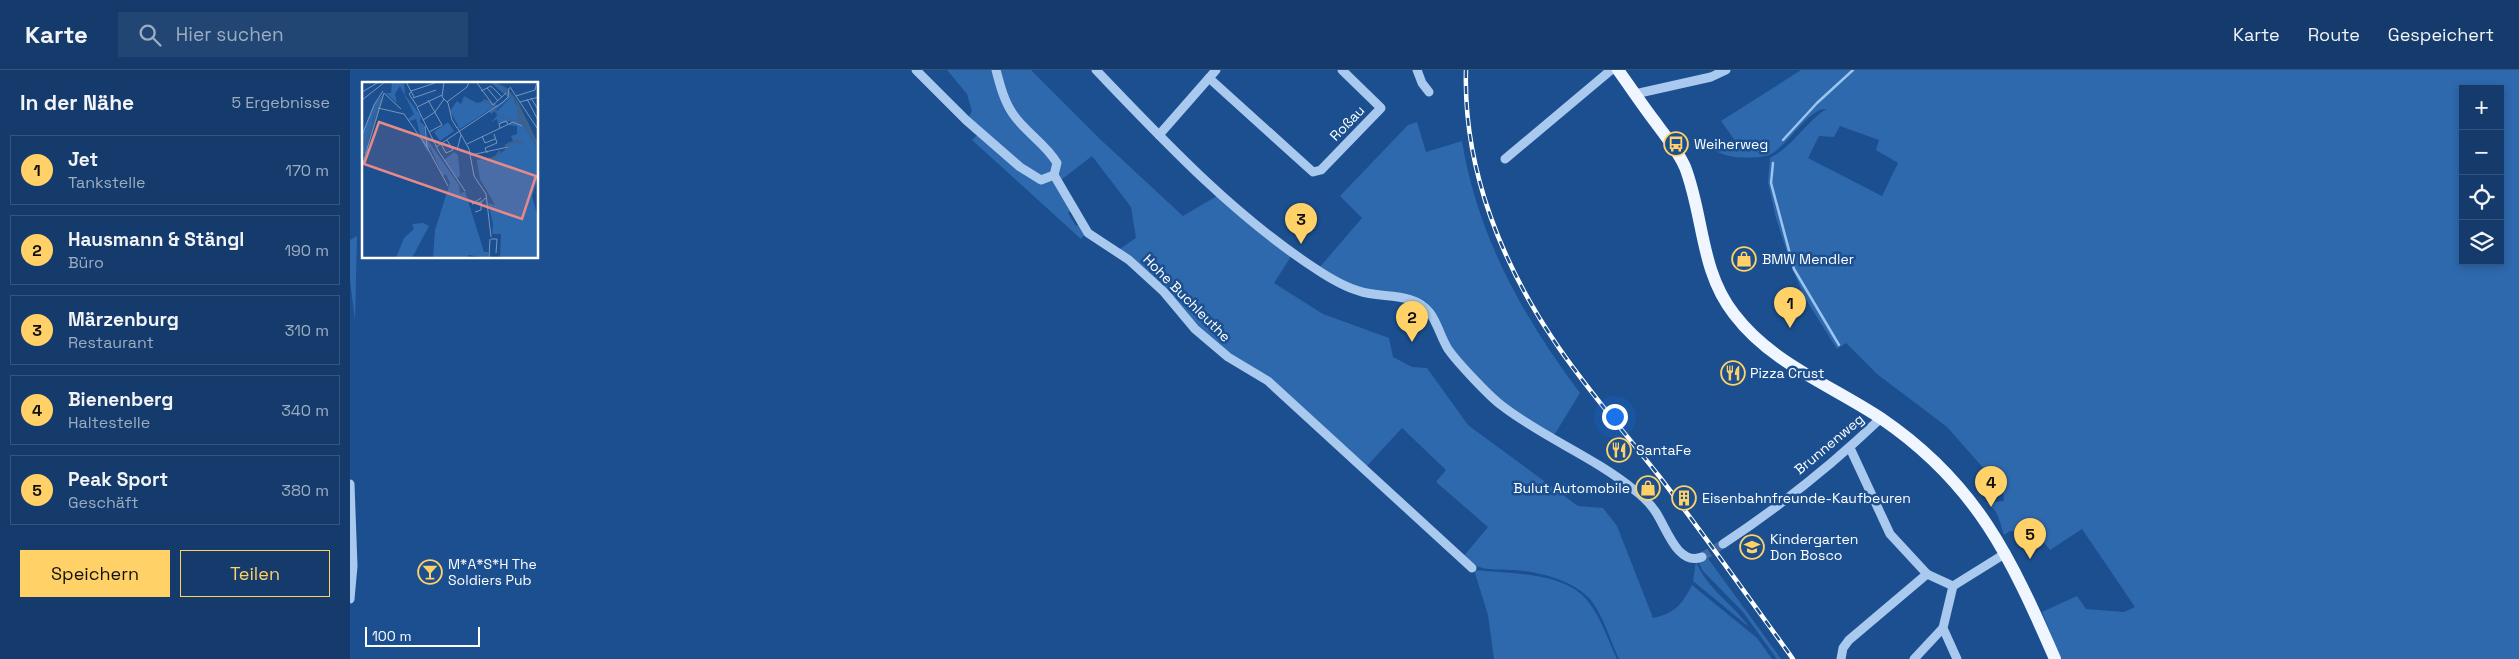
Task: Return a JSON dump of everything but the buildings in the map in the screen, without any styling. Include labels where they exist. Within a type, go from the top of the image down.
[{"type":"main road","points":[[1618,70],[1684,165],[1696,201],[1708,263],[1716,286],[1734,315],[1754,337],[1777,356],[1881,418],[1944,470],[1974,504],[2006,553],[2055,659]]},
{"type":"street","points":[[916,70],[966,120],[1020,167],[1041,180],[1054,175]]},
{"type":"street","name":"Hohe Buchleuthe","points":[[996,70],[1005,98],[1013,114],[1051,154],[1057,163],[1054,175],[1088,233],[1129,260],[1164,292],[1195,328],[1228,357],[1268,381],[1472,568]]},
{"type":"street","points":[[1096,70],[1217,192],[1317,270],[1359,291],[1404,298],[1418,303],[1430,312],[1448,349],[1500,404],[1552,439],[1604,467],[1644,498],[1655,511],[1683,555],[1691,559],[1702,557]]},
{"type":"street","points":[[1159,135],[1216,70]]},
{"type":"street","name":"Roßau","points":[[1209,78],[1313,172],[1321,170],[1382,108],[1342,70]]},
{"type":"street","points":[[1417,70],[1422,83],[1429,92]]},
{"type":"street","points":[[1505,159],[1611,70]]},
{"type":"street","points":[[1635,94],[1711,78],[1724,71]]},
{"type":"street","name":"Brunnenweg","points":[[1723,544],[1755,522],[1850,448],[1881,418]]},
{"type":"street","points":[[1850,448],[1890,534],[1927,574],[1953,586]]},
{"type":"street","points":[[350,484],[353,540],[350,599]]},
{"type":"street","points":[[1914,659],[1943,628],[1953,586],[2006,553]]},
{"type":"street","points":[[1841,659],[1843,648],[1849,640],[1927,574]]},
{"type":"street","points":[[1943,628],[1957,659]]},
{"type":"shaded area","points":[[947,70],[993,70],[1003,99],[1054,164],[1052,172],[1041,177],[1033,174],[968,118],[972,111],[967,94]]},
{"type":"shaded area","points":[[997,70],[1031,70],[1101,140],[1183,216],[1217,196],[1292,255],[1274,283],[1323,314],[1389,338],[1393,357],[1412,367],[1427,368],[1468,425],[1578,506],[1603,508],[1617,526],[1653,618],[1661,616],[1677,607],[1692,585],[1757,638],[1772,659],[1619,659],[1606,627],[1593,603],[1572,585],[1540,574],[1519,570],[1484,568],[1469,562],[1463,557],[1488,527],[1436,482],[1446,470],[1402,428],[1366,467],[1269,380],[1229,356],[1117,251],[1136,238],[1131,207],[1092,156],[1061,180],[1057,175],[1060,162],[1015,112]]},
{"type":"shaded area","points":[[1801,70],[2519,70],[2519,659],[2061,659],[2042,612],[2077,596],[2086,609],[2124,612],[2135,607],[2082,529],[2050,550],[2039,536],[2028,545],[2019,531],[2010,531],[2004,535],[1997,513],[1986,503],[2004,501],[2003,492],[2000,487],[1947,427],[1877,374],[1846,343],[1837,349],[1805,298],[1792,268],[1776,218],[1768,182],[1770,158],[1785,148],[1811,121],[1826,109],[1813,114],[1777,150],[1767,156],[1744,158],[1729,156],[1709,149],[1696,148],[1694,145],[1696,142],[1711,142],[1728,147],[1736,142],[1721,121]],"holes":[[[1840,126],[1879,140],[1876,150],[1898,163],[1882,196],[1808,158],[1819,136],[1834,137]]]},
{"type":"shaded area","points":[[1417,122],[1426,152],[1462,141],[1479,209],[1505,274],[1540,335],[1580,393],[1553,437],[1501,403],[1450,348],[1419,302],[1360,290],[1319,268],[1362,218],[1340,196],[1408,125]]},
{"type":"shaded area","points":[[978,134],[1029,178],[1041,182],[1053,178],[1072,210],[1068,213],[1076,226],[1080,224],[1086,233],[1081,239],[972,140]]},
{"type":"shaded area","points":[[357,236],[355,320],[350,280],[350,240]]},
{"type":"shaded area","points":[[1707,557],[1781,659],[1777,659],[1743,612],[1703,571],[1698,561]]},
{"type":"shaded area","points":[[1696,561],[1700,571],[1713,588],[1749,627],[1693,581]]},
{"type":"shaded area","points":[[1474,570],[1550,579],[1577,591],[1587,600],[1596,614],[1617,659],[1494,659],[1488,615]]},
{"type":"waterway","points":[[1783,140],[1817,103],[1853,70]]},
{"type":"waterway","points":[[1773,163],[1771,183],[1794,269],[1839,345]]},
{"type":"tunnel","points":[[1702,557],[1723,544]]},
{"type":"railway","points":[[1466,70],[1471,144],[1479,181],[1490,216],[1520,284],[1539,317],[1571,365],[1659,476],[1793,659]]},
{"type":"place","name":"Weiherweg","points":[[1676,144]]},
{"type":"place","name":"Märzenburg","points":[[1301,244]]},
{"type":"place","name":"BMW Mendler","points":[[1744,259]]},
{"type":"place","name":"Jet","points":[[1790,328]]},
{"type":"place","name":"Hausmann & Stängl","points":[[1412,342]]},
{"type":"place","name":"Pizza Crust","points":[[1733,373]]},
{"type":"place","name":"SantaFe","points":[[1619,450]]},
{"type":"place","name":"Bulut Automobile","points":[[1648,488]]},
{"type":"place","name":"Eisenbahnfreunde-Kaufbeuren","points":[[1684,498]]},
{"type":"place","name":"Bienenberg","points":[[1991,507]]},
{"type":"place","name":"Kindergarten Don Bosco","points":[[1752,547]]},
{"type":"place","name":"Peak Sport","points":[[2030,559]]},
{"type":"place","name":"M*A*S*H The Soldiers Pub","points":[[430,572]]}]
